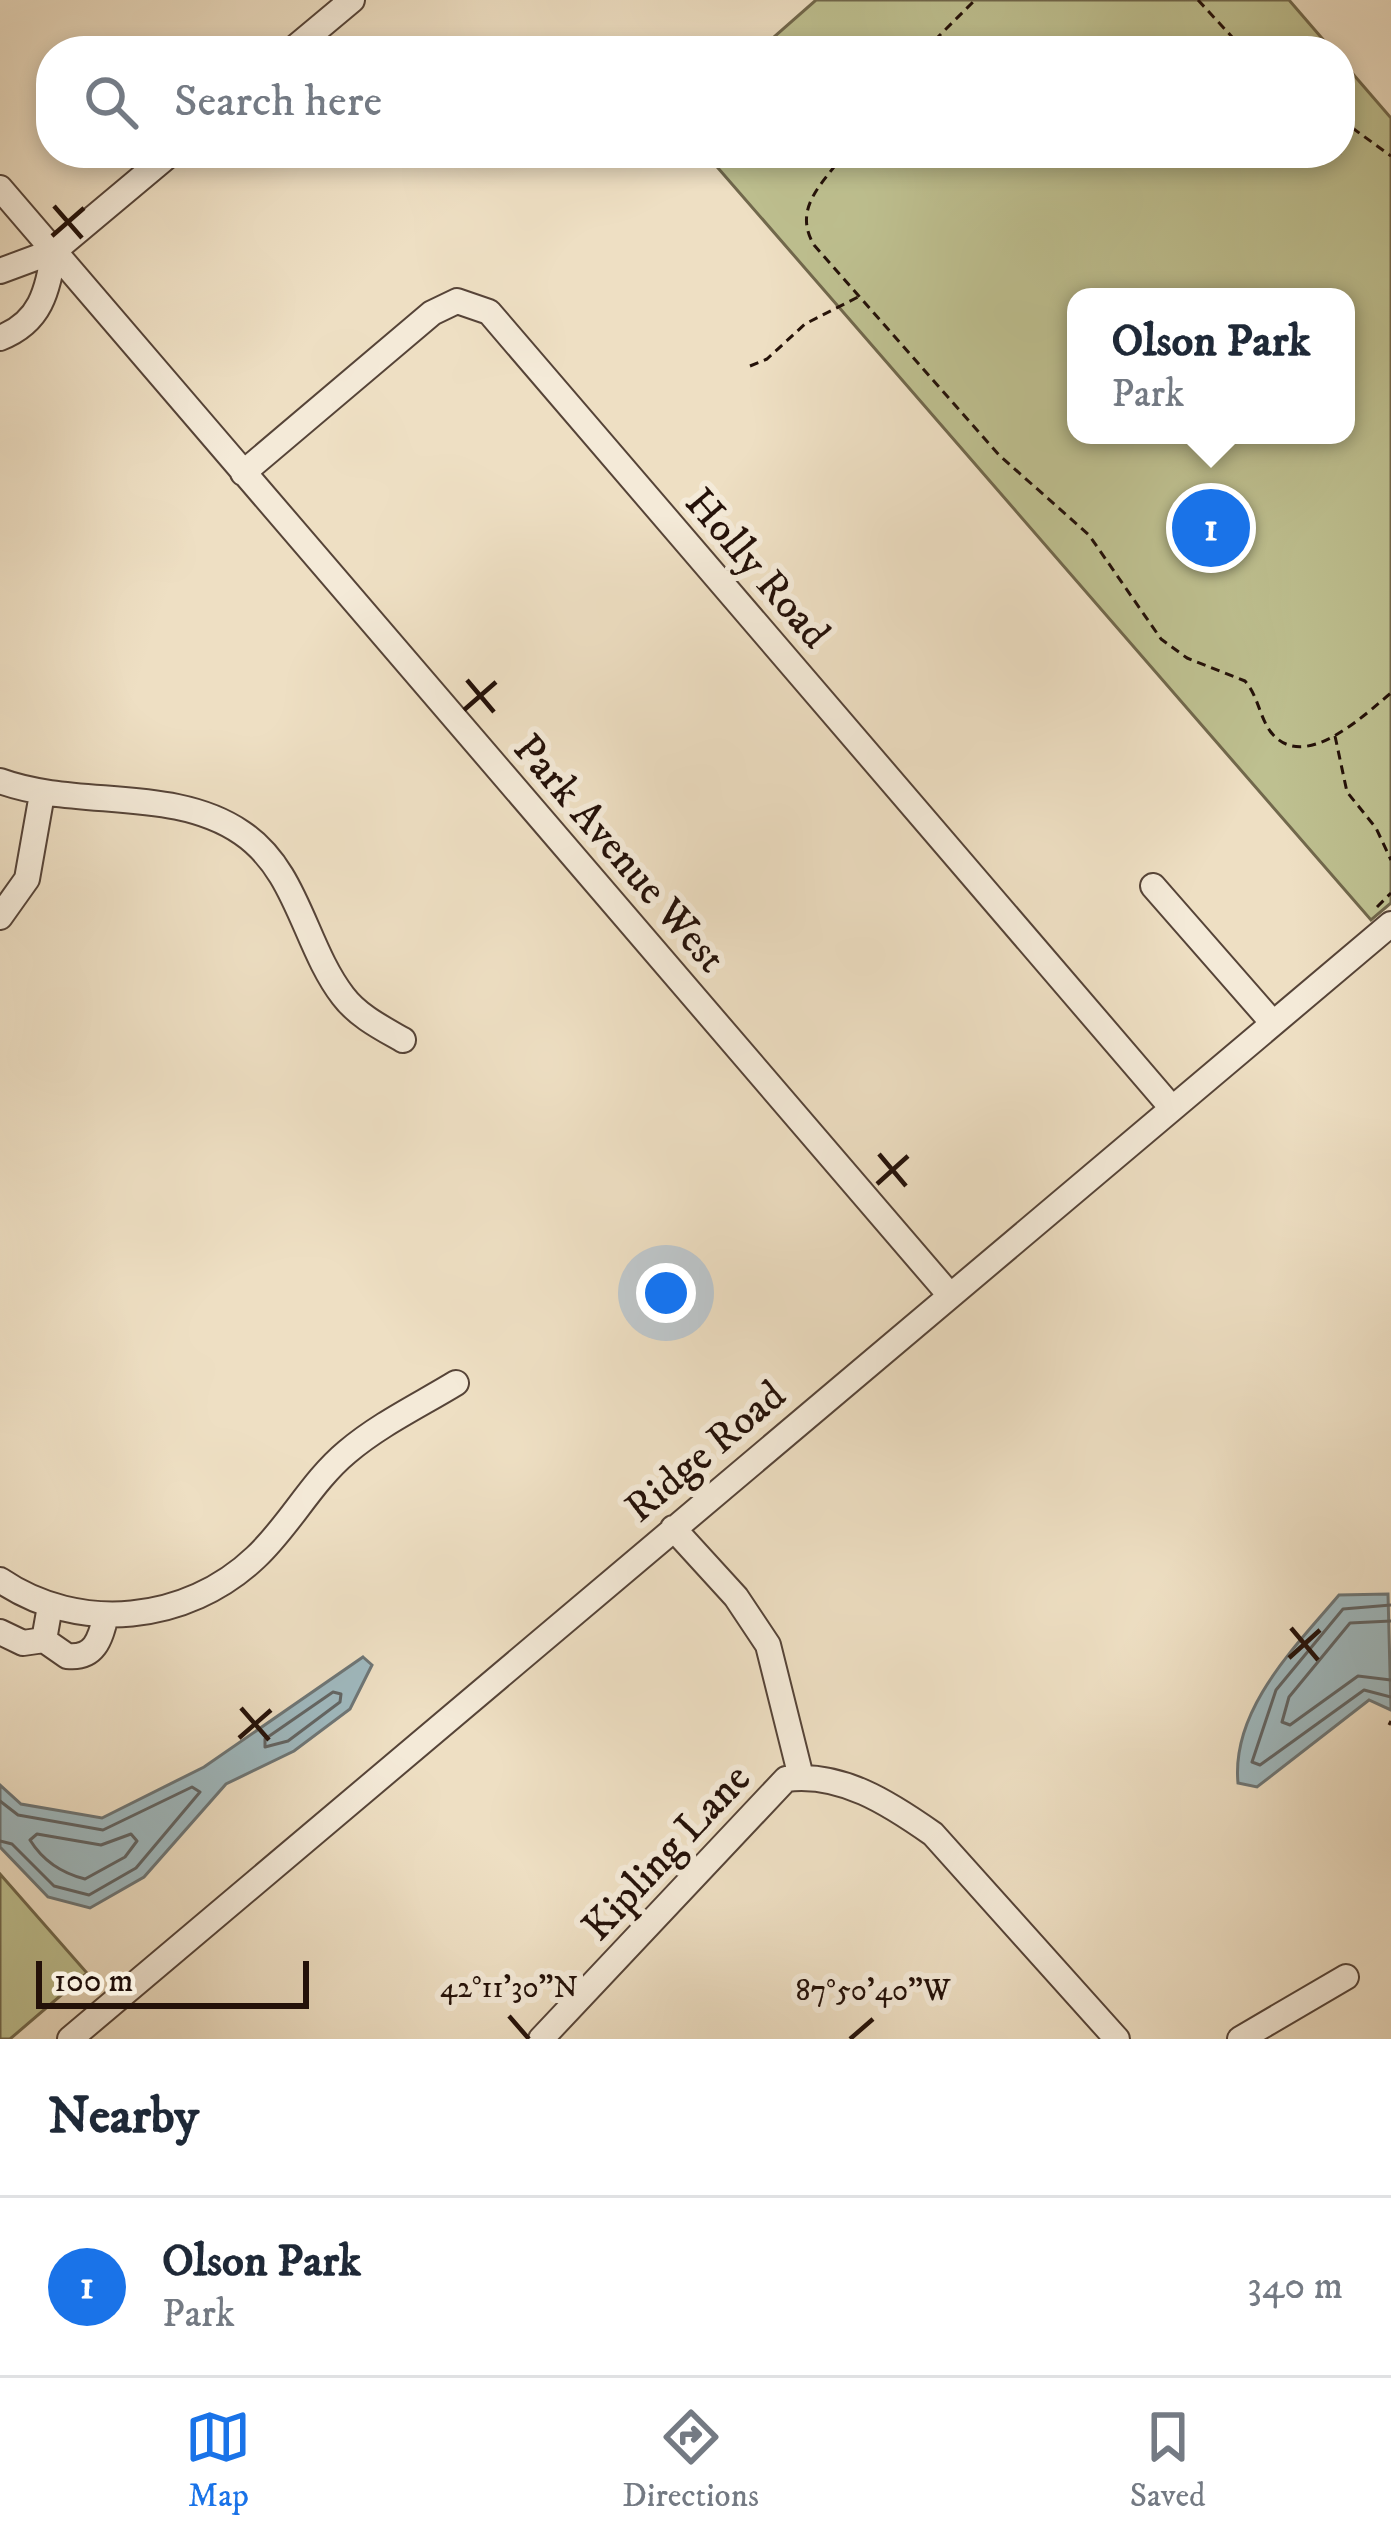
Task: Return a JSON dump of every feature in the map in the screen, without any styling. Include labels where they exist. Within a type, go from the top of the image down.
[{"type":"street","points":[[310,36],[352,0]]},
{"type":"street","points":[[0,271],[54,251],[153,168]]},
{"type":"street","name":"Park Avenue West","points":[[0,188],[948,1293]]},
{"type":"street","points":[[39,308],[54,251]]},
{"type":"street","points":[[10,333],[39,308],[63,298],[100,305]]},
{"type":"street","name":"Holly Road","points":[[243,473],[432,313],[457,301],[489,312],[1171,1107]]},
{"type":"street","points":[[0,781],[42,794],[212,817],[246,835],[278,868],[344,997],[403,1040]]},
{"type":"street","points":[[0,917],[27,879],[42,794]]},
{"type":"street","points":[[1153,886],[1272,1022]]},
{"type":"street","name":"Ridge Road","points":[[70,2039],[948,1293],[1391,924]]},
{"type":"street","points":[[0,1580],[50,1606],[106,1616],[158,1611],[224,1583],[273,1540],[344,1454],[456,1383]]},
{"type":"street","points":[[674,1528],[736,1597],[768,1645],[801,1777],[826,1777],[898,1809],[934,1834],[1117,2039]]},
{"type":"street","points":[[44,1640],[50,1606]]},
{"type":"street","points":[[44,1640],[56,1653],[88,1654],[106,1616]]},
{"type":"street","points":[[0,1633],[23,1643],[44,1640]]},
{"type":"street","name":"Kipling Lane","points":[[541,2039],[786,1779],[801,1777]]},
{"type":"street","points":[[1240,2039],[1346,1977]]},
{"type":"path","points":[[939,36],[975,0]]},
{"type":"path","points":[[1198,0],[1231,36]]},
{"type":"path","points":[[1355,130],[1391,156]]},
{"type":"path","points":[[835,168],[804,217],[814,245],[999,455],[1089,535],[1162,639],[1187,658],[1244,681],[1268,727],[1282,741],[1303,747],[1334,735],[1391,693]]},
{"type":"path","points":[[749,366],[767,359],[805,324],[859,296]]},
{"type":"path","points":[[1334,735],[1347,791],[1376,827],[1391,860]]},
{"type":"green space","points":[[816,0],[1289,0],[1320,36],[775,36]]},
{"type":"green space","points":[[1355,76],[1391,118],[1391,903],[1371,920],[718,168],[1355,168]]},
{"type":"green space","points":[[0,1874],[87,1973],[10,2039],[0,2039]]},
{"type":"water","points":[[1388,1594],[1391,1710],[1369,1700],[1257,1787],[1238,1783],[1245,1730],[1286,1657],[1339,1595]]},
{"type":"water","points":[[363,1657],[372,1665],[350,1709],[294,1751],[226,1784],[144,1877],[90,1908],[48,1897],[0,1847],[0,1785],[21,1804],[102,1818],[204,1767]]},
{"type":"place","name":"Olson Park","points":[[1211,528]]}]
